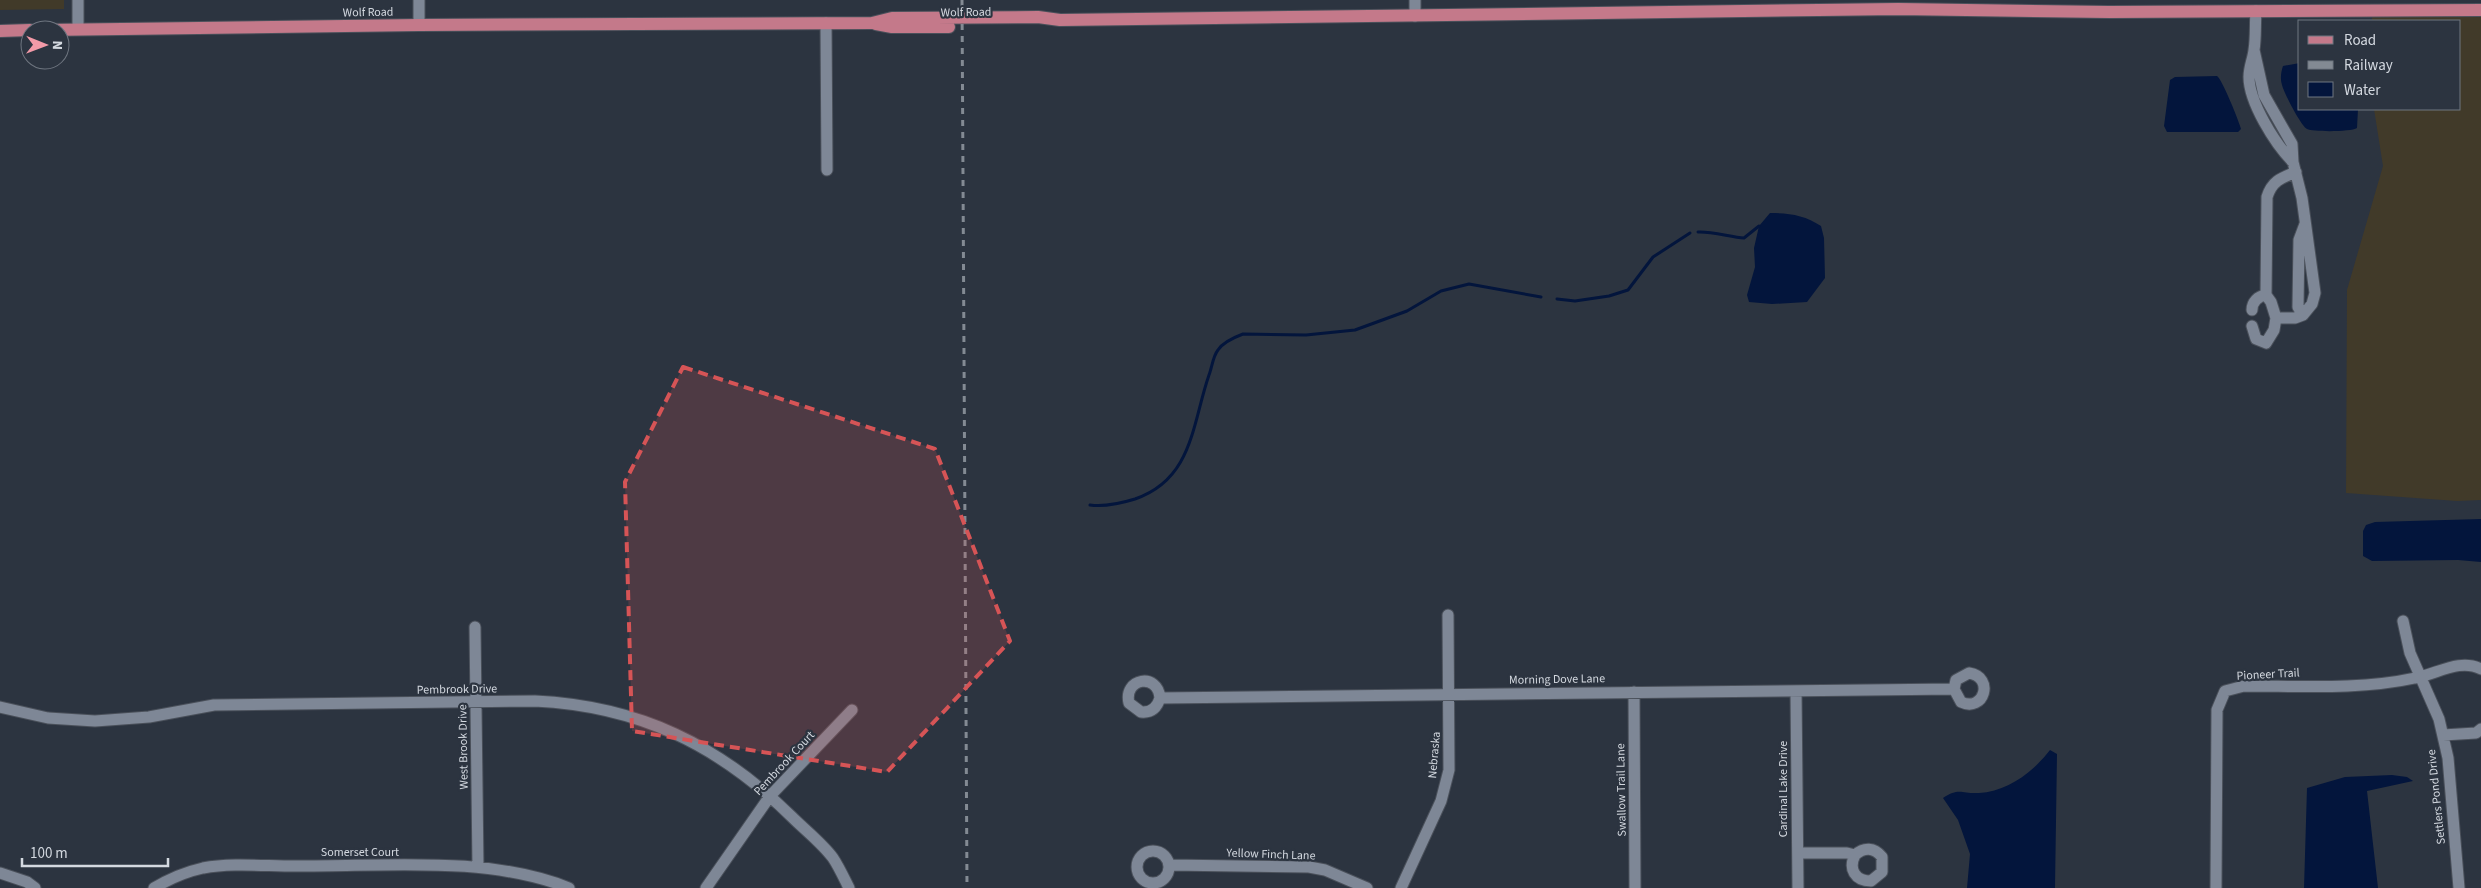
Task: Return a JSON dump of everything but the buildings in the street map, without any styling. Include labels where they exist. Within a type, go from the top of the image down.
[{"type":"main road","name":"Wolf Road","points":[[70,29],[826,23],[872,23],[892,27],[1037,25],[1060,20],[1898,9],[2481,10]]},
{"type":"main road","points":[[0,31],[20,30]]},
{"type":"street","points":[[78,0],[78,29]]},
{"type":"street","points":[[419,0],[419,25]]},
{"type":"street","points":[[1414,0],[1415,16]]},
{"type":"street","points":[[2256,11],[2254,50],[2264,95],[2292,144],[2294,167],[2302,198],[2315,293],[2312,304],[2303,315],[2295,318],[2276,318]]},
{"type":"street","points":[[826,23],[827,170]]},
{"type":"street","points":[[2252,326],[2256,339],[2266,343],[2274,330],[2276,318],[2272,302],[2266,295],[2266,197],[2270,187],[2276,180],[2294,167]]},
{"type":"street","points":[[2303,315],[2298,307],[2299,240],[2305,224]]},
{"type":"street","points":[[2252,310],[2252,305],[2257,299],[2266,295]]},
{"type":"street","name":"Nebraska","points":[[1401,888],[1441,801],[1447,778],[1450,750],[1448,614]]},
{"type":"street","name":"Settlers Pond Drive","points":[[2403,622],[2410,652],[2439,719],[2448,758],[2459,888]]},
{"type":"street","name":"West Brook Drive","points":[[475,627],[478,867]]},
{"type":"street","points":[[2421,677],[2453,666],[2473,665],[2481,669]]},
{"type":"street","name":"Pioneer Trail","points":[[2216,888],[2217,710],[2225,691],[2244,686],[2383,685],[2421,677]]},
{"type":"street","name":"Morning Dove Lane","points":[[1160,698],[1954,689]]},
{"type":"street","name":"Cardinal Lake Drive","points":[[1796,691],[1798,888]]},
{"type":"street","name":"Swallow Trail Lane","points":[[1634,692],[1636,888]]},
{"type":"street","name":"Pembrook Drive","points":[[0,707],[48,718],[95,721],[149,717],[214,705],[476,702],[555,702],[627,715],[663,727],[707,749],[731,764],[770,796],[833,857],[849,888]]},
{"type":"street","name":"Pembrook Court","points":[[706,888],[770,796],[852,710]]},
{"type":"street","name":"Settlers Pond Drive","points":[[2443,735],[2476,733],[2481,729]]},
{"type":"street","points":[[1798,853],[1847,853],[1855,855]]},
{"type":"street","name":"Yellow Finch Lane","points":[[1170,865],[1309,866],[1325,870],[1367,888]]},
{"type":"street","name":"Somerset Court","points":[[154,888],[172,878],[214,867],[478,867],[518,874],[569,888]]},
{"type":"street","points":[[0,873],[27,882],[35,888]]},
{"type":"highlighted area","points":[[683,367],[935,449],[1010,641],[887,772],[632,731],[625,482]]},
{"type":"shaded area","points":[[0,0],[64,0],[64,9],[0,10]]},
{"type":"shaded area","points":[[2481,10],[2481,500],[2457,501],[2346,493],[2347,290],[2383,166],[2374,110],[2461,110],[2461,20],[2372,20],[2372,12]]},
{"type":"water","points":[[2298,63],[2298,110],[2358,110],[2357,128],[2324,131],[2311,130],[2304,127],[2283,89],[2281,73],[2283,66]]},
{"type":"water","points":[[2217,76],[2226,92],[2241,129],[2238,132],[2167,132],[2164,126],[2170,80],[2175,77]]},
{"type":"water","points":[[1770,213],[1797,215],[1821,226],[1824,238],[1825,278],[1807,302],[1772,304],[1749,302],[1747,295],[1755,267],[1754,248],[1759,226]]},
{"type":"water","points":[[2481,519],[2481,562],[2458,560],[2372,561],[2363,556],[2363,531],[2366,525],[2375,522]]},
{"type":"water","points":[[2050,750],[2057,754],[2055,888],[1967,888],[1970,854],[1958,820],[1943,798],[1957,792],[1979,793],[2000,789],[2028,773]]},
{"type":"water","points":[[2392,775],[2407,777],[2413,781],[2367,791],[2378,888],[2304,888],[2307,788],[2345,777]]},
{"type":"waterway","points":[[1698,232],[1744,238],[1759,226]]},
{"type":"waterway","points":[[1557,299],[1575,301],[1609,296],[1628,290],[1653,257],[1690,233]]},
{"type":"waterway","points":[[1090,505],[1113,504],[1135,499],[1154,490],[1169,478],[1187,448],[1215,355],[1229,340],[1243,334],[1306,335],[1355,330],[1407,311],[1441,291],[1469,284],[1541,297]]},
{"type":"railway","points":[[962,0],[967,888]]}]
